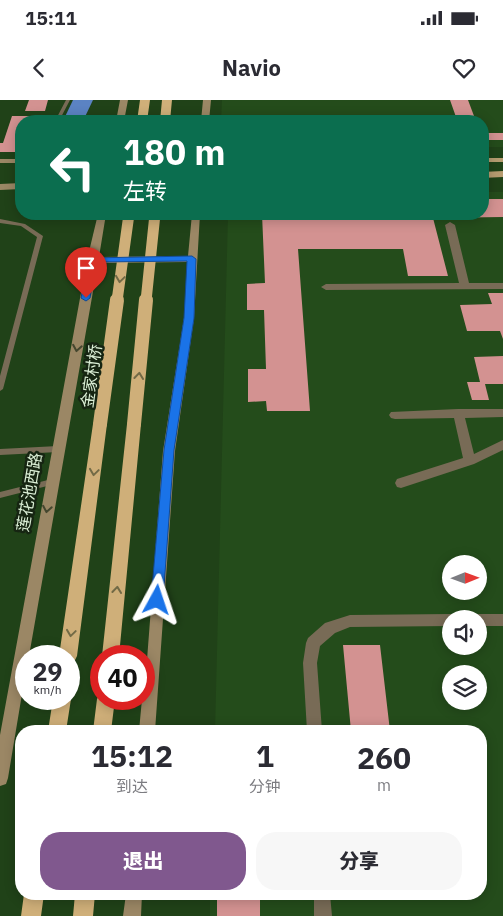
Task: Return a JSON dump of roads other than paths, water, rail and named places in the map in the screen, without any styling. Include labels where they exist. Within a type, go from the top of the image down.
[{"type":"highway","points":[[143,115],[145,100]]},
{"type":"highway","points":[[165,115],[167,100]]},
{"type":"highway","name":"金家村桥","points":[[70,645],[128,220]]},
{"type":"highway","points":[[111,645],[154,220]]},
{"type":"highway","points":[[58,725],[60,710]]},
{"type":"highway","points":[[103,725],[105,710]]},
{"type":"highway","points":[[31,916],[33,900]]},
{"type":"highway","points":[[83,916],[84,900]]},
{"type":"main road","points":[[489,160],[503,160]]},
{"type":"main road","points":[[489,175],[503,174]]},
{"type":"street","points":[[121,115],[124,100]]},
{"type":"street","points":[[206,115],[207,100]]},
{"type":"street","points":[[0,161],[15,161]]},
{"type":"street","points":[[0,169],[15,169]]},
{"type":"street","points":[[0,178],[15,178]]},
{"type":"street","points":[[0,187],[15,186]]},
{"type":"street","name":"莲花池西路","points":[[0,778],[101,220]]},
{"type":"street","points":[[147,725],[169,450],[189,318],[195,220]]},
{"type":"street","points":[[450,225],[465,286]]},
{"type":"street","points":[[92,260],[192,259]]},
{"type":"street","points":[[326,287],[503,286]]},
{"type":"street","points":[[395,415],[503,413]]},
{"type":"street","points":[[458,414],[470,461]]},
{"type":"street","points":[[402,483],[470,461],[503,445]]},
{"type":"street","points":[[314,725],[310,663],[313,644],[330,628],[350,621],[442,620]]},
{"type":"street","points":[[487,620],[503,620]]},
{"type":"street","points":[[132,916],[133,900]]},
{"type":"street","points":[[322,900],[323,916]]},
{"type":"lane","points":[[60,115],[68,100]]},
{"type":"lane","points":[[0,221],[23,225],[40,236],[0,389]]},
{"type":"lane","points":[[0,452],[58,450]]},
{"type":"lane","points":[[0,495],[52,482]]},
{"type":"waterway","points":[[76,115],[83,100]]}]
